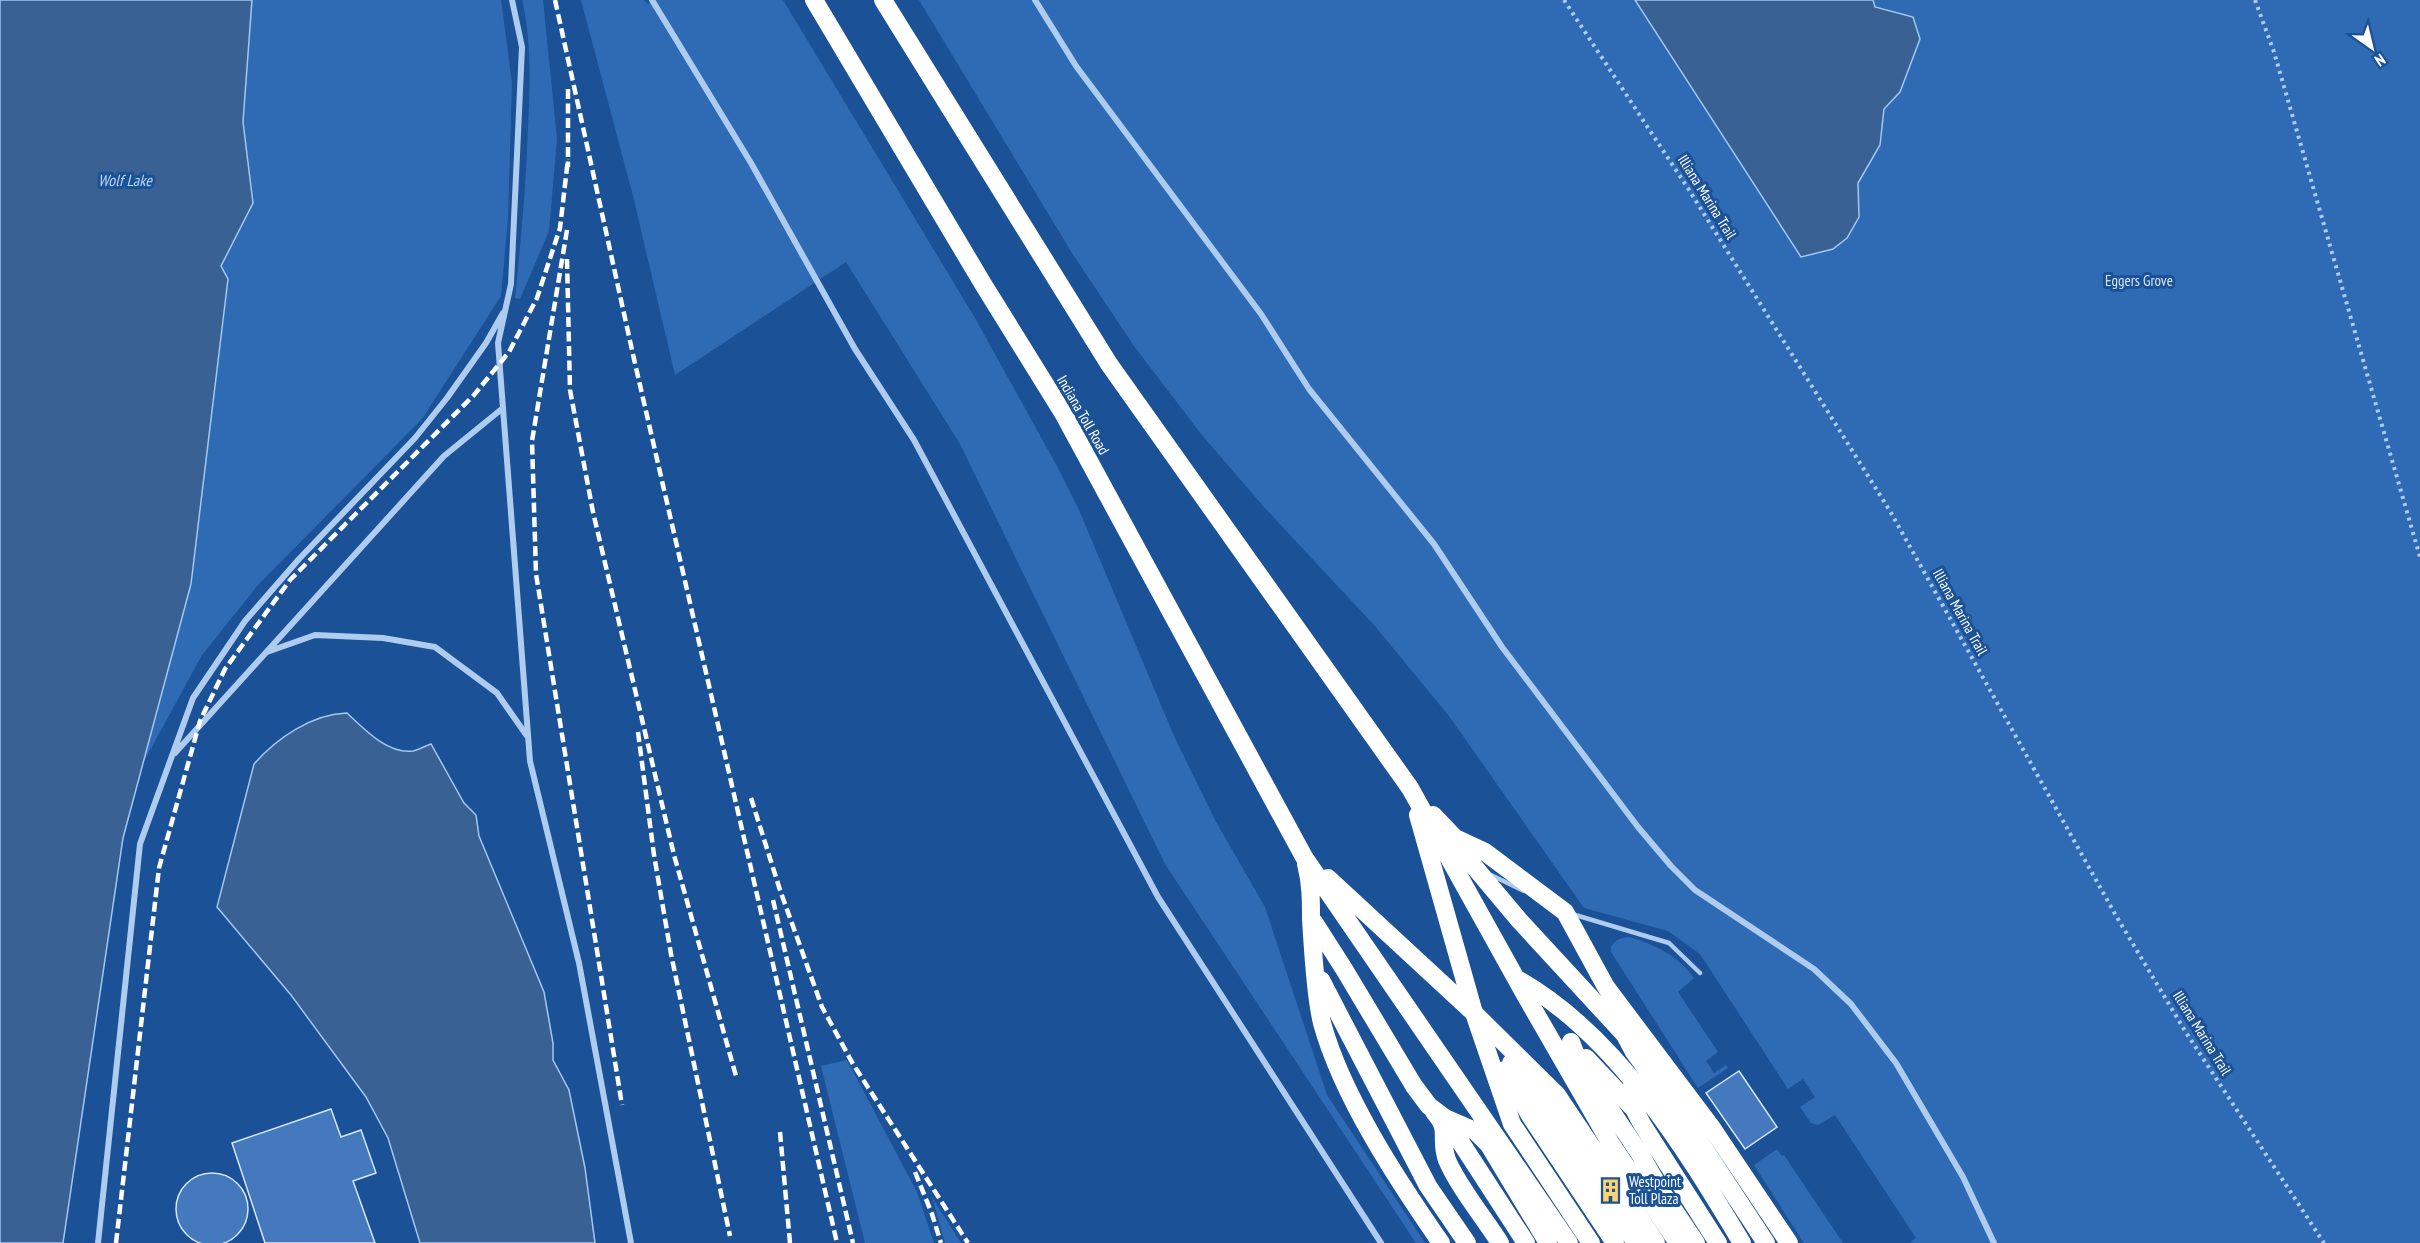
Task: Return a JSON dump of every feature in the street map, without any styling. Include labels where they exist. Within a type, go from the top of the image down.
[{"type":"highway","name":"Indiana Toll Road","points":[[814,0],[982,284],[1063,413],[1304,857]]},
{"type":"highway","points":[[883,0],[1109,364],[1410,787],[1611,1144],[1678,1243]]},
{"type":"highway","points":[[1410,787],[1474,1013],[1512,1124],[1591,1243]]},
{"type":"highway","points":[[1422,806],[1519,920],[1627,1038],[1634,1052],[1671,1101],[1766,1243]]},
{"type":"highway","points":[[1422,806],[1455,838],[1485,852],[1566,912],[1623,1018],[1634,1109]]},
{"type":"highway","points":[[1304,857],[1311,880],[1311,918],[1322,1022],[1349,1092],[1441,1243]]},
{"type":"highway","points":[[1304,857],[1474,1013],[1557,1095],[1656,1243]]},
{"type":"highway","points":[[1304,857],[1569,1243]]},
{"type":"highway","points":[[1311,918],[1414,1086],[1443,1123],[1444,1148],[1451,1168],[1500,1243]]},
{"type":"highway","points":[[1315,962],[1322,983],[1428,1185],[1467,1243]]},
{"type":"highway","points":[[1521,986],[1549,1024],[1571,1042],[1634,1109],[1718,1243]]},
{"type":"highway","points":[[1521,986],[1541,993],[1567,1013],[1619,1065],[1702,1176],[1742,1243]]},
{"type":"highway","points":[[1606,987],[1712,1128],[1789,1243]]},
{"type":"highway","points":[[1474,1013],[1529,1114],[1615,1243]]},
{"type":"highway","points":[[1474,1013],[1543,1105],[1635,1243]]},
{"type":"highway","points":[[1571,1042],[1580,1064],[1696,1243]]},
{"type":"highway","points":[[1429,1106],[1445,1118],[1475,1131],[1489,1145],[1548,1243]]},
{"type":"highway","points":[[1445,1118],[1526,1243]]},
{"type":"street","points":[[512,0],[522,47],[511,284],[498,343],[530,761],[579,963],[631,1243]]},
{"type":"street","points":[[652,0],[751,163],[855,349],[914,440],[1158,897],[1382,1243]]},
{"type":"street","points":[[1035,0],[1076,66],[1261,314],[1309,389],[1434,544],[1502,647],[1638,827],[1695,890],[1814,969],[1851,1004],[1902,1074],[1963,1177],[1995,1243]]},
{"type":"street","points":[[98,1243],[140,844],[193,698],[245,621],[298,559],[416,438],[479,352],[506,308]]},
{"type":"street","points":[[172,756],[444,456],[503,408]]},
{"type":"street","points":[[266,652],[315,635],[383,638],[435,647],[497,693],[529,738]]},
{"type":"lane","points":[[1447,853],[1566,912],[1669,943],[1700,974]]},
{"type":"path","name":"Illiana Marina Trail","points":[[1564,0],[1689,190],[1890,511],[2115,914],[2185,1031],[2324,1243]]},
{"type":"path","points":[[2255,0],[2274,52],[2420,557]]},
{"type":"green space","points":[[252,0],[501,0],[512,82],[508,218],[501,296],[422,419],[258,585],[202,655],[142,765],[191,584],[228,279],[221,266],[253,203],[243,122]]},
{"type":"green space","points":[[522,0],[543,0],[557,139],[549,231],[520,299],[515,298],[525,192],[530,80],[529,48]]},
{"type":"green space","points":[[581,0],[644,0],[648,4],[653,0],[783,0],[975,318],[1058,468],[1079,510],[1174,736],[1215,820],[1265,907],[1327,1095],[1425,1243],[1416,1243],[1165,864],[960,444],[846,262],[675,375],[633,196]]},
{"type":"green space","name":"Eggers Grove","points":[[919,0],[2420,0],[2420,1243],[1910,1243],[1916,1238],[1835,1115],[1818,1125],[1811,1123],[1800,1107],[1815,1097],[1803,1079],[1788,1089],[1700,954],[1668,931],[1584,908],[1449,716],[1374,625],[1264,507],[1201,434],[1134,346],[1072,253]]},
{"type":"green space","points":[[1629,937],[1673,957],[1694,978],[1678,992],[1718,1052],[1706,1061],[1714,1073],[1726,1065],[1728,1068],[1698,1088],[1611,952],[1611,947],[1617,941]]},
{"type":"green space","points":[[847,1060],[917,1192],[934,1243],[865,1243],[821,1066]]},
{"type":"green space","points":[[1777,1149],[1782,1156],[1784,1155],[1843,1243],[1804,1243],[1754,1165]]},
{"type":"green space","points":[[932,1197],[961,1243],[945,1243]]},
{"type":"water","name":"Wolf Lake","points":[[0,0],[252,0],[243,122],[253,203],[221,266],[228,279],[191,584],[123,838],[63,1243],[0,1243]]},
{"type":"water","points":[[1635,0],[1873,0],[1875,7],[1913,17],[1920,39],[1900,92],[1884,109],[1880,145],[1858,183],[1859,217],[1847,238],[1833,249],[1801,257]]},
{"type":"water","points":[[347,713],[377,739],[394,749],[413,751],[431,744],[464,803],[476,815],[479,836],[544,992],[553,1043],[553,1060],[569,1090],[585,1168],[595,1243],[420,1243],[388,1138],[366,1097],[291,995],[217,907],[254,764],[273,745],[296,729],[321,718]]},
{"type":"building","points":[[1739,1071],[1777,1127],[1745,1149],[1706,1093]]},
{"type":"building","points":[[331,1109],[341,1137],[361,1130],[376,1173],[353,1181],[375,1243],[265,1243],[232,1143]]},
{"type":"building","points":[[219,1173],[238,1183],[246,1195],[248,1209],[246,1223],[238,1235],[226,1243],[205,1245],[186,1235],[178,1223],[176,1202],[186,1183],[198,1175]]},
{"type":"railway","points":[[555,0],[634,359],[837,1243]]},
{"type":"railway","points":[[568,89],[568,167]]},
{"type":"railway","points":[[116,1243],[159,868],[200,721],[225,669],[290,580],[474,395],[509,352],[537,298],[560,228],[568,159]]},
{"type":"railway","points":[[567,230],[532,441],[536,574],[622,1105]]},
{"type":"railway","points":[[567,259],[570,390],[593,512],[674,855],[736,1076]]},
{"type":"railway","points":[[638,732],[654,855],[671,954],[730,1236]]},
{"type":"railway","points":[[751,798],[780,890],[822,1007],[853,1064],[968,1243]]},
{"type":"railway","points":[[773,900],[853,1243]]},
{"type":"railway","points":[[780,1132],[790,1243]]},
{"type":"railway","points":[[915,1172],[941,1243]]},
{"type":"place","name":"Westpoint Toll Plaza","points":[[1611,1191]]}]
